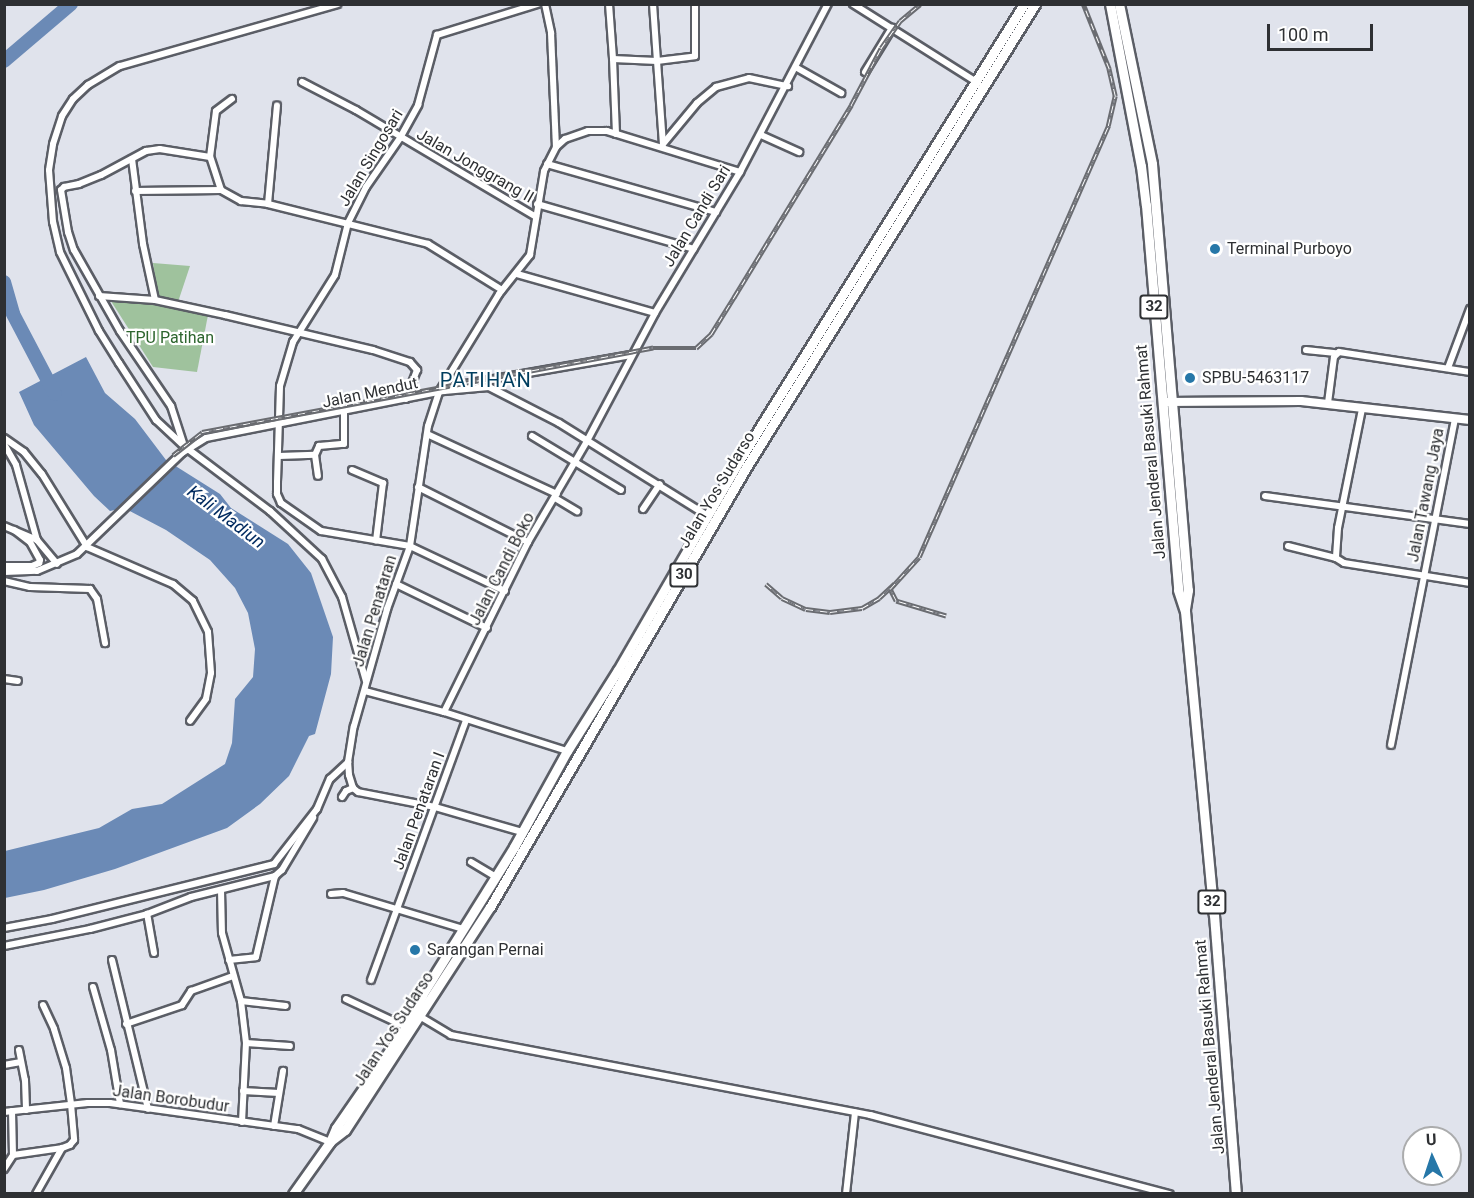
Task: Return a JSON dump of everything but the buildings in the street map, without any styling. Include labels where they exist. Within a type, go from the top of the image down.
[{"type":"highway","name":"Jalan Yos Sudarso","points":[[293,1194],[406,1027],[422,995],[496,877],[567,751],[622,672],[981,84],[1024,4]]},
{"type":"highway","name":"Jalan Yos Sudarso","points":[[330,1142],[345,1130],[421,1017],[525,850],[739,461],[981,84],[1035,4]]},
{"type":"highway","name":"Jalan Jenderal Basuki Rahmat","points":[[1110,4],[1141,166],[1178,590],[1185,611]]},
{"type":"highway","name":"Jalan Jenderal Basuki Rahmat","points":[[1119,4],[1152,164],[1188,590],[1185,611],[1236,1194]]},
{"type":"highway","points":[[1150,261],[1161,260]]},
{"type":"highway","points":[[422,995],[431,1001]]},
{"type":"street","points":[[337,4],[120,66],[88,85],[73,99],[62,116],[53,144],[50,170],[53,222],[60,252],[99,331],[156,420],[185,448],[270,511],[322,559],[342,597],[367,683]]},
{"type":"street","name":"Jalan Singosari","points":[[280,425],[282,376],[287,354],[329,288],[348,223],[366,187],[400,138],[418,105],[437,35],[537,4]]},
{"type":"street","points":[[544,4],[551,33],[556,147]]},
{"type":"street","points":[[609,4],[614,59],[616,134]]},
{"type":"street","points":[[652,4],[662,145]]},
{"type":"street","points":[[614,59],[657,61],[695,56],[695,4]]},
{"type":"street","name":"Jalan Candi Sari","points":[[587,441],[654,313],[761,135],[828,4]]},
{"type":"street","points":[[854,4],[981,84]]},
{"type":"street","points":[[865,72],[892,28]]},
{"type":"street","points":[[796,68],[841,93]]},
{"type":"street","points":[[662,145],[697,103],[716,87],[749,78],[788,86]]},
{"type":"street","name":"Jalan Jonggrang II","points":[[302,81],[356,110],[536,217]]},
{"type":"street","points":[[221,190],[210,157],[216,111],[232,99]]},
{"type":"street","points":[[268,204],[277,105]]},
{"type":"street","points":[[506,591],[410,546],[427,434],[441,391],[502,291],[531,253],[537,204],[547,164],[556,147],[578,133],[597,130],[662,145],[740,172]]},
{"type":"street","points":[[761,135],[799,152]]},
{"type":"street","points":[[185,448],[171,406],[99,296],[74,250],[68,232],[62,188],[79,184],[146,151],[160,149],[210,157]]},
{"type":"street","points":[[132,159],[135,191],[155,300]]},
{"type":"street","points":[[547,164],[716,212]]},
{"type":"street","points":[[135,191],[221,190],[238,200],[268,204],[433,246],[502,291]]},
{"type":"street","points":[[537,204],[694,249]]},
{"type":"street","points":[[517,273],[654,313]]},
{"type":"street","points":[[99,296],[155,300],[299,332],[414,363],[417,370],[406,399]]},
{"type":"street","points":[[1448,368],[1470,309]]},
{"type":"street","points":[[1306,350],[1336,353],[1342,351],[1470,372]]},
{"type":"street","points":[[1328,403],[1336,353]]},
{"type":"street","points":[[470,386],[490,379],[631,355]]},
{"type":"street","points":[[490,379],[489,387],[534,408],[660,484],[708,516]]},
{"type":"street","name":"Jalan Mendut","points":[[4,572],[37,571],[57,564],[87,547],[167,465],[185,448],[199,441],[216,435],[280,425],[441,391],[470,386],[489,387]]},
{"type":"street","points":[[1162,403],[1235,401],[1328,403],[1362,409],[1470,420]]},
{"type":"street","points":[[1336,558],[1335,550],[1362,409]]},
{"type":"street","points":[[318,476],[315,454],[319,446],[344,444],[344,412]]},
{"type":"street","name":"Jalan Tawang Jaya","points":[[1390,745],[1455,418]]},
{"type":"street","name":"Jalan Penataran","points":[[280,425],[277,494],[281,503],[321,531],[410,546],[396,584],[365,691],[444,712],[567,751]]},
{"type":"street","points":[[427,434],[556,496],[577,511]]},
{"type":"street","points":[[532,436],[621,490]]},
{"type":"street","points":[[4,438],[24,452],[42,474],[87,547],[173,584],[194,601],[208,632],[211,673],[206,699],[190,721]]},
{"type":"street","name":"Jalan Candi Boko","points":[[444,712],[506,591],[528,542],[587,441]]},
{"type":"street","points":[[4,444],[16,465],[37,540],[57,564]]},
{"type":"street","points":[[279,456],[315,454]]},
{"type":"street","points":[[352,470],[383,483],[376,541]]},
{"type":"street","points":[[643,509],[660,484]]},
{"type":"street","points":[[418,487],[528,542]]},
{"type":"street","points":[[1265,496],[1470,525]]},
{"type":"street","points":[[4,526],[37,540]]},
{"type":"street","points":[[4,566],[32,566],[40,560],[30,542],[14,530]]},
{"type":"street","points":[[1288,546],[1336,558],[1344,563],[1470,583]]},
{"type":"street","points":[[4,581],[30,587],[85,588],[93,591],[97,599],[105,643]]},
{"type":"street","points":[[396,584],[487,628]]},
{"type":"street","points":[[4,679],[18,681]]},
{"type":"street","points":[[4,946],[90,929],[147,914],[191,897],[274,876],[282,870],[304,838],[330,779],[343,766],[365,691]]},
{"type":"street","name":"Jalan Penataran I","points":[[371,980],[466,720]]},
{"type":"street","points":[[343,766],[353,788],[358,792],[435,807],[522,832]]},
{"type":"street","points":[[342,798],[346,791],[353,788]]},
{"type":"street","points":[[4,928],[52,919],[274,864],[317,809]]},
{"type":"street","points":[[471,862],[496,877]]},
{"type":"street","points":[[229,960],[256,957],[274,876]]},
{"type":"street","points":[[221,890],[222,933],[241,1001],[246,1043],[242,1122]]},
{"type":"street","points":[[331,894],[343,893],[463,929]]},
{"type":"street","points":[[147,914],[154,953]]},
{"type":"street","points":[[112,960],[148,1109]]},
{"type":"street","points":[[126,1024],[182,1005],[191,991],[233,976]]},
{"type":"street","points":[[93,987],[111,1050],[120,1104]]},
{"type":"street","points":[[346,999],[406,1027]]},
{"type":"street","points":[[241,1001],[286,1006]]},
{"type":"street","points":[[14,1155],[62,1148],[70,1145],[74,1140],[66,1068],[54,1029],[43,1005]]},
{"type":"street","points":[[421,1017],[451,1035],[855,1112],[1170,1194]]},
{"type":"street","points":[[246,1043],[290,1046]]},
{"type":"street","points":[[19,1050],[26,1080],[26,1110]]},
{"type":"street","points":[[4,1065],[21,1062]]},
{"type":"street","points":[[274,1126],[283,1071]]},
{"type":"street","points":[[243,1091],[279,1094]]},
{"type":"street","name":"Jalan Borobudur","points":[[4,1112],[71,1104],[120,1104],[298,1129],[330,1142]]},
{"type":"street","points":[[4,1169],[14,1155],[12,1111]]},
{"type":"street","points":[[846,1194],[855,1112]]},
{"type":"street","points":[[36,1194],[62,1148]]},
{"type":"green space","name":"TPU Patihan","points":[[153,263],[190,266],[178,302],[158,297]]},
{"type":"green space","name":"TPU Patihan","points":[[109,298],[143,300],[208,315],[197,372],[153,367]]},
{"type":"water","points":[[86,357],[105,393],[135,419],[166,460],[220,494],[231,508],[288,544],[311,573],[333,637],[331,674],[315,734],[309,736],[289,776],[260,804],[227,828],[115,869],[44,890],[5,898],[5,851],[99,828],[132,809],[162,804],[225,764],[232,743],[235,699],[253,677],[255,649],[248,613],[235,588],[210,560],[166,530],[124,508],[110,511],[94,496],[34,425],[19,392]]},
{"type":"waterway","name":"Kali Madiun","points":[[4,61],[71,4]]},
{"type":"waterway","name":"Kali Madiun","points":[[4,282],[13,314],[55,394]]},
{"type":"railway","points":[[173,455],[202,432],[653,348],[696,348],[711,334],[734,297],[851,105],[881,48],[900,21],[920,4]]},
{"type":"railway","points":[[946,616],[896,601],[890,589],[919,557],[1108,126],[1115,96],[1109,69],[1083,4]]},
{"type":"railway","points":[[766,584],[782,598],[806,609],[830,612],[862,608],[879,598],[894,584]]},
{"type":"place","name":"Terminal Purboyo","points":[[1215,249]]},
{"type":"place","name":"SPBU-5463117","points":[[1190,378]]},
{"type":"place","name":"Sarangan Pernai","points":[[415,950]]},
{"type":"district","name":"PATIHAN","points":[[486,380]]}]
